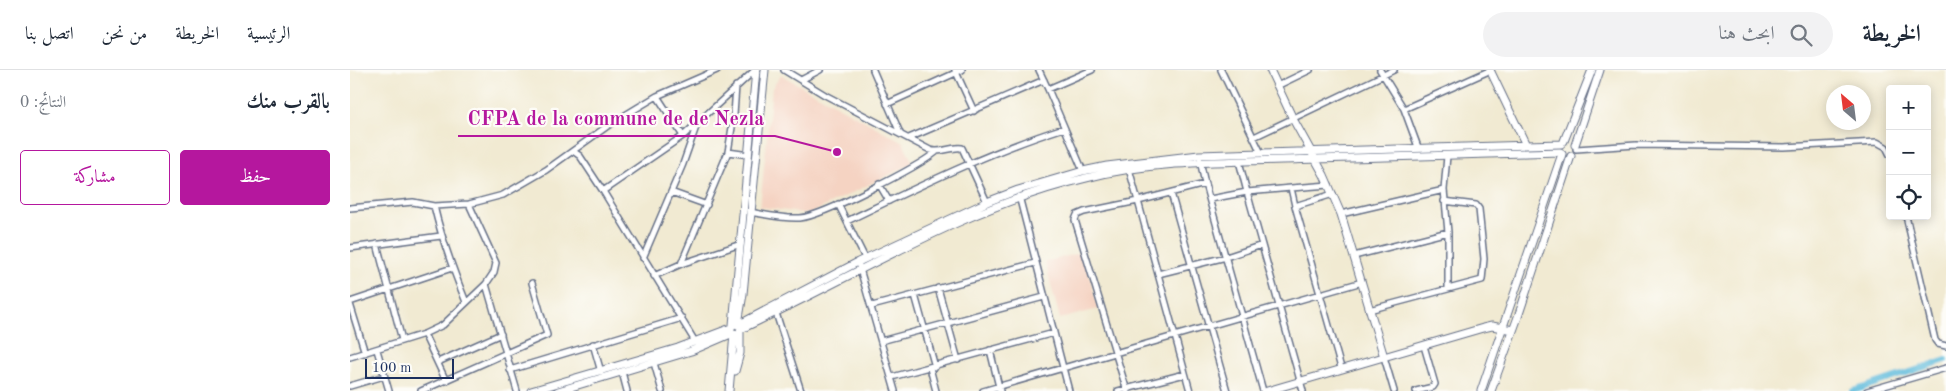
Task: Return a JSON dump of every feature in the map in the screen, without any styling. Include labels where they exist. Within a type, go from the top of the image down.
[{"type":"main road","points":[[729,391],[740,353],[736,329],[741,244],[756,70]]},
{"type":"main road","points":[[736,329],[742,294],[765,70]]},
{"type":"main road","points":[[1270,70],[1293,119],[1329,185],[1341,214],[1384,357]]},
{"type":"main road","points":[[1490,70],[1526,146]]},
{"type":"main road","points":[[1482,391],[1562,148],[1592,70]]},
{"type":"main road","points":[[1491,391],[1518,317],[1571,156],[1576,147],[1600,70]]},
{"type":"main road","points":[[531,391],[602,372],[736,329],[776,313],[859,266],[865,258],[987,202],[1086,177],[1200,158],[1239,161],[1447,156],[1562,148],[1572,141],[1576,147]]},
{"type":"main road","points":[[558,391],[691,351],[859,266],[917,242],[1019,194],[1083,171],[1107,166],[1260,153],[1418,147],[1526,146],[1562,148]]},
{"type":"main road","points":[[1562,148],[1566,156],[1571,156]]},
{"type":"main road","points":[[1265,391],[1492,326],[1506,316],[1518,317]]},
{"type":"main road","points":[[1492,326],[1512,330]]},
{"type":"street","points":[[350,208],[413,202],[434,206],[469,204],[503,195],[525,183],[609,125],[657,96],[717,70]]},
{"type":"street","points":[[603,191],[697,125],[736,86],[756,70]]},
{"type":"street","points":[[784,70],[854,110],[936,152]]},
{"type":"street","points":[[801,80],[820,70]]},
{"type":"street","points":[[873,70],[900,133]]},
{"type":"street","points":[[1039,70],[1083,171]]},
{"type":"street","points":[[1048,89],[1092,70]]},
{"type":"street","points":[[1221,70],[1260,153]]},
{"type":"street","points":[[1277,86],[1310,70]]},
{"type":"street","points":[[1380,70],[1404,109],[1418,147]]},
{"type":"street","points":[[1254,137],[1394,70]]},
{"type":"street","points":[[1404,109],[1490,70]]},
{"type":"street","points":[[887,104],[957,71],[974,111]]},
{"type":"street","points":[[910,138],[1044,80]]},
{"type":"street","points":[[682,264],[728,152],[734,116],[736,86]]},
{"type":"street","points":[[657,96],[683,136]]},
{"type":"street","points":[[643,258],[672,192],[697,125]]},
{"type":"street","points":[[847,221],[970,162],[1064,128]]},
{"type":"street","points":[[1576,147],[1636,145],[1784,147],[1877,142],[1886,147]]},
{"type":"street","points":[[579,147],[580,156]]},
{"type":"street","points":[[750,212],[779,217],[801,218],[838,204],[922,163],[936,152],[960,147],[964,150],[970,162],[987,202]]},
{"type":"street","points":[[573,151],[580,156],[603,191],[696,343]]},
{"type":"street","points":[[728,152],[749,155]]},
{"type":"street","points":[[1447,156],[1444,202],[1448,232],[1448,290]]},
{"type":"street","points":[[1200,158],[1205,184],[1265,391]]},
{"type":"street","points":[[1239,161],[1303,391]]},
{"type":"street","points":[[1129,170],[1190,391]]},
{"type":"street","points":[[879,184],[888,201]]},
{"type":"street","points":[[1126,390],[1075,220],[1077,215],[1084,212],[1205,184]]},
{"type":"street","points":[[1210,199],[1247,192],[1329,185]]},
{"type":"street","points":[[1291,188],[1341,368]]},
{"type":"street","points":[[1341,214],[1444,190]]},
{"type":"street","points":[[672,192],[707,205]]},
{"type":"street","points":[[1171,193],[1227,391]]},
{"type":"street","points":[[1019,194],[1069,391]]},
{"type":"street","points":[[1295,206],[1333,194]]},
{"type":"street","points":[[1369,310],[1482,280],[1484,258],[1480,211],[1478,207],[1444,202]]},
{"type":"street","points":[[350,358],[424,334],[443,324],[486,284],[494,272],[496,263],[469,204]]},
{"type":"street","points":[[838,204],[865,258]]},
{"type":"street","points":[[434,206],[441,236],[466,302]]},
{"type":"street","points":[[1907,220],[1935,340],[1938,344],[1946,346]]},
{"type":"street","points":[[1354,256],[1448,232]]},
{"type":"street","points":[[350,248],[441,236]]},
{"type":"street","points":[[377,244],[402,340]]},
{"type":"street","points":[[654,276],[682,264],[741,244]]},
{"type":"street","points":[[1158,274],[1226,257],[1262,245]]},
{"type":"street","points":[[872,306],[1035,262]]},
{"type":"street","points":[[859,266],[895,391]]},
{"type":"street","points":[[365,353],[350,305],[452,268]]},
{"type":"street","points":[[983,391],[999,389],[1062,367],[1362,282]]},
{"type":"street","points":[[421,391],[544,338],[547,335],[532,283]]},
{"type":"street","points":[[486,284],[516,391]]},
{"type":"street","points":[[938,288],[958,360]]},
{"type":"street","points":[[915,295],[924,328],[936,391]]},
{"type":"street","points":[[881,341],[1044,297]]},
{"type":"street","points":[[776,313],[801,391]]},
{"type":"street","points":[[510,370],[682,318]]},
{"type":"street","points":[[892,377],[1054,333]]},
{"type":"street","points":[[424,334],[446,381]]},
{"type":"street","points":[[438,362],[501,334]]},
{"type":"street","points":[[593,344],[602,372]]},
{"type":"street","points":[[1416,391],[1433,387],[1435,384],[1424,346]]},
{"type":"street","points":[[377,350],[389,391]]},
{"type":"street","points":[[990,350],[999,389]]},
{"type":"street","points":[[1384,357],[1394,391]]},
{"type":"street","points":[[654,362],[662,391]]},
{"type":"street","points":[[1867,391],[1946,368]]},
{"type":"street","points":[[622,372],[627,391]]},
{"type":"street","points":[[1118,391],[1185,374]]},
{"type":"street","points":[[350,386],[384,376]]},
{"type":"shaded area","points":[[781,75],[903,142],[913,163],[809,214],[760,207],[772,88]]},
{"type":"shaded area","points":[[1083,252],[1098,309],[1060,319],[1045,262]]},
{"type":"waterway","points":[[1853,391],[1946,360]]},
{"type":"place","name":"CFPA de la commune de de Nezla","points":[[837,152]]}]
